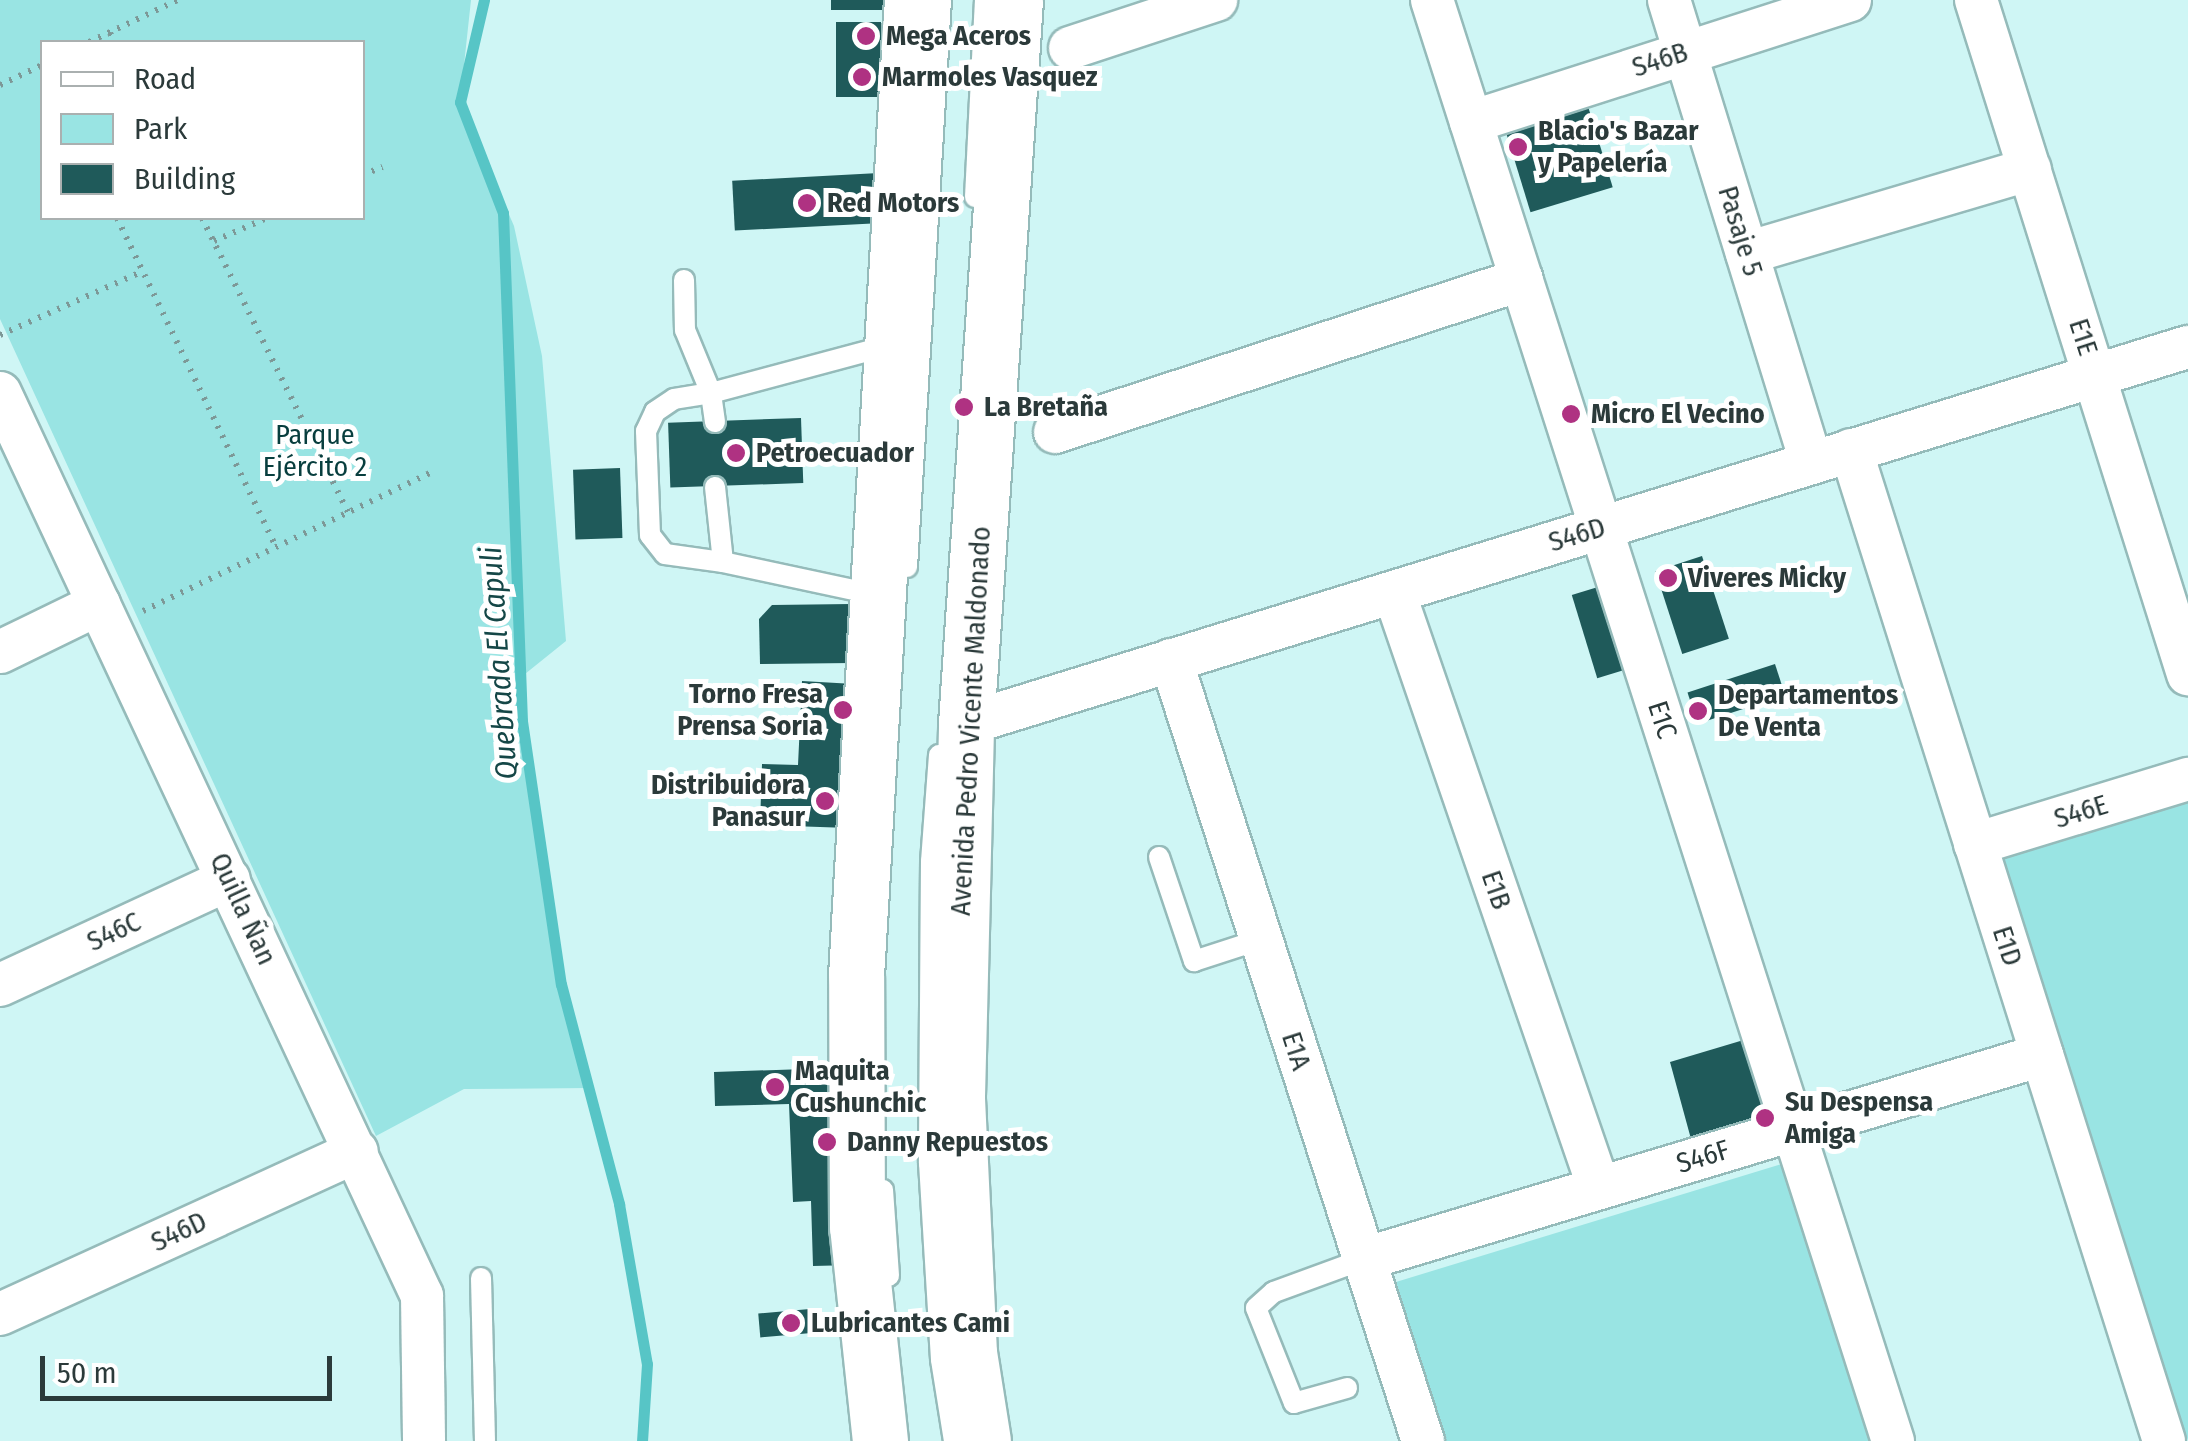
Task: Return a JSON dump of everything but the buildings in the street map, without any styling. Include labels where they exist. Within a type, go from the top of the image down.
[{"type":"main road","points":[[880,1441],[857,1227],[856,976],[893,590],[894,344],[912,0]]},
{"type":"main road","name":"Avenida Pedro Vicente Maldonado","points":[[983,1441],[969,1353],[957,1096],[953,725],[1015,0]]},
{"type":"street","points":[[1070,48],[1216,0]]},
{"type":"street","name":"E1C","points":[[1432,0],[1893,1441]]},
{"type":"street","name":"Pasaje 5","points":[[1668,0],[1747,252],[1831,456]]},
{"type":"street","name":"S46B","points":[[1472,122],[1850,0]]},
{"type":"street","name":"E1E","points":[[1976,0],[2188,674]]},
{"type":"street","points":[[1747,252],[2030,169]]},
{"type":"street","points":[[1055,432],[1522,279]]},
{"type":"street","name":"S46D","points":[[953,725],[2188,347]]},
{"type":"street","name":"Quilla Ñan","points":[[0,393],[422,1296],[423,1440]]},
{"type":"street","name":"E1D","points":[[1831,456],[1975,844],[2164,1441]]},
{"type":"street","name":"E1B","points":[[1394,592],[1599,1188]]},
{"type":"street","points":[[0,652],[105,616]]},
{"type":"street","name":"E1A","points":[[1172,660],[1423,1441]]},
{"type":"street","name":"S46E","points":[[1975,844],[2188,780]]},
{"type":"street","name":"S46C","points":[[0,986],[229,879]]},
{"type":"street","name":"S46F","points":[[1364,1259],[2042,1055]]},
{"type":"street","name":"S46D","points":[[0,1314],[357,1151]]},
{"type":"lane","points":[[894,344],[674,400],[656,412],[646,431],[650,535],[665,554],[893,590],[941,0]]},
{"type":"lane","points":[[973,229],[985,0]]},
{"type":"lane","points":[[684,280],[685,330],[711,393],[715,422]]},
{"type":"lane","points":[[961,447],[965,388]]},
{"type":"lane","points":[[715,486],[724,562]]},
{"type":"lane","points":[[888,830],[895,713]]},
{"type":"lane","points":[[953,725],[931,861],[929,1163],[941,1360],[954,1441]]},
{"type":"lane","points":[[1160,856],[1194,961],[1260,940]]},
{"type":"lane","points":[[880,1039],[881,1162],[891,1302]]},
{"type":"lane","points":[[1347,1388],[1294,1402],[1256,1308],[1274,1292],[1364,1259]]},
{"type":"lane","points":[[481,1278],[486,1441]]},
{"type":"path","points":[[94,40],[178,0]]},
{"type":"path","points":[[110,33],[113,40]]},
{"type":"path","points":[[0,85],[40,66]]},
{"type":"path","points":[[365,174],[382,166]]},
{"type":"path","points":[[118,220],[276,547]]},
{"type":"path","points":[[203,220],[348,512]]},
{"type":"path","points":[[214,240],[261,220]]},
{"type":"path","points":[[0,335],[143,270]]},
{"type":"path","points":[[105,616],[276,547],[434,471]]},
{"type":"green space","name":"Parque Ejército 2","points":[[0,0],[471,0],[460,102],[514,226],[542,356],[566,641],[520,678],[561,984],[589,1088],[464,1089],[376,1136],[0,319]]},
{"type":"green space","points":[[2188,795],[2188,1441],[1999,856]]},
{"type":"green space","points":[[1785,1163],[1871,1441],[1446,1441],[1396,1282]]},
{"type":"waterway","name":"Quebrada El Capuli","points":[[484,0],[460,102],[503,213],[522,721],[561,984],[619,1204],[647,1364],[642,1441]]},
{"type":"place","name":"Mega Aceros","points":[[866,36]]},
{"type":"place","name":"Marmoles Vasquez","points":[[862,77]]},
{"type":"place","name":"Blacio's Bazar y Papelería","points":[[1518,147]]},
{"type":"place","name":"Red Motors","points":[[807,203]]},
{"type":"place","name":"La Bretaña","points":[[964,407]]},
{"type":"place","name":"Micro El Vecino","points":[[1571,414]]},
{"type":"place","name":"Petroecuador","points":[[736,453]]},
{"type":"place","name":"Viveres Micky","points":[[1668,578]]},
{"type":"place","name":"Torno Fresa Prensa Soria","points":[[843,710]]},
{"type":"place","name":"Departamentos De Venta","points":[[1698,711]]},
{"type":"place","name":"Distribuidora Panasur","points":[[825,801]]},
{"type":"place","name":"Maquita Cushunchic","points":[[775,1087]]},
{"type":"place","name":"Su Despensa Amiga","points":[[1765,1118]]},
{"type":"place","name":"Danny Repuestos","points":[[827,1142]]},
{"type":"place","name":"Lubricantes Cami","points":[[791,1323]]}]
